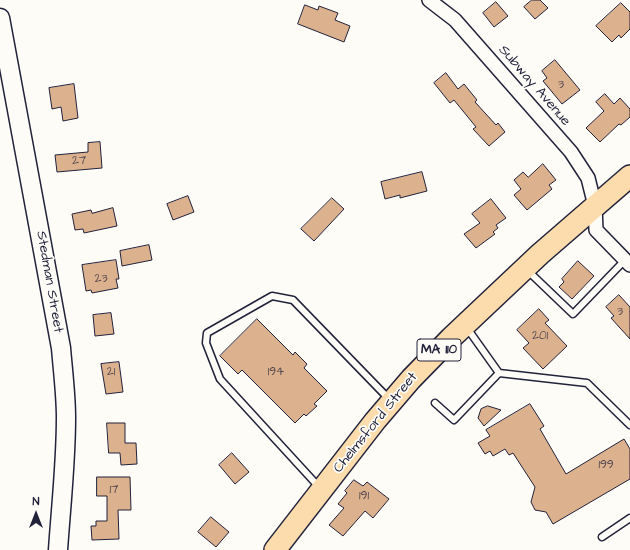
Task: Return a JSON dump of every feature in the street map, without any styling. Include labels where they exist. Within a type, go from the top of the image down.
[{"type":"main road","name":"Stedman Street","points":[[0,18],[61,355],[65,392],[66,426],[58,550]]},
{"type":"main road","name":"Chelmsford Street","points":[[282,544],[322,490],[391,402],[411,379],[464,325],[525,268],[630,176]]},
{"type":"street","name":"Subway Avenue","points":[[429,0],[455,20],[571,152],[588,178],[595,206],[596,230],[628,262]]},
{"type":"lane","points":[[525,268],[573,314],[628,262]]},
{"type":"lane","points":[[322,490],[220,379],[206,342],[207,333],[272,296],[293,300],[391,402]]},
{"type":"lane","points":[[464,325],[499,373],[587,383],[630,424]]},
{"type":"lane","points":[[435,403],[454,420],[499,373]]},
{"type":"lane","points":[[602,537],[630,518]]},
{"type":"building","points":[[532,0],[540,0],[548,8],[535,19],[524,7]]},
{"type":"building","points":[[496,2],[508,16],[494,27],[483,13]]},
{"type":"building","points":[[621,3],[630,12],[630,29],[621,38],[619,35],[612,42],[596,26]]},
{"type":"building","points":[[305,5],[318,10],[319,6],[338,13],[335,20],[350,26],[344,42],[298,24]]},
{"type":"building","points":[[555,60],[580,90],[562,104],[543,81],[547,78],[542,71]]},
{"type":"building","points":[[446,73],[458,89],[464,84],[477,100],[475,102],[496,125],[498,123],[505,132],[489,146],[473,129],[476,127],[454,100],[450,103],[434,83]]},
{"type":"building","points":[[74,84],[78,118],[63,121],[61,107],[52,109],[49,88]]},
{"type":"building","points":[[605,94],[614,104],[620,98],[630,109],[630,117],[621,125],[619,124],[600,142],[586,128],[604,111],[596,102]]},
{"type":"building","points":[[100,142],[102,168],[57,172],[55,155],[88,152],[88,143]]},
{"type":"building","points":[[543,164],[556,180],[549,185],[552,189],[527,210],[514,195],[521,189],[514,180],[523,172],[528,177]]},
{"type":"building","points":[[422,172],[427,191],[400,198],[400,195],[385,199],[381,182]]},
{"type":"building","points":[[188,196],[194,212],[173,220],[167,204]]},
{"type":"building","points":[[332,198],[344,209],[314,241],[301,229]]},
{"type":"building","points":[[491,199],[506,218],[496,225],[498,228],[493,232],[495,234],[476,248],[464,234],[480,223],[472,214]]},
{"type":"building","points":[[113,208],[117,226],[84,233],[83,229],[75,230],[72,214],[91,210],[92,213]]},
{"type":"building","points":[[149,245],[152,260],[122,266],[120,251]]},
{"type":"building","points":[[116,260],[119,279],[116,279],[118,288],[92,293],[91,290],[86,291],[82,265]]},
{"type":"building","points":[[578,261],[594,276],[572,299],[559,287],[564,282],[562,279]]},
{"type":"building","points":[[619,295],[630,307],[630,339],[611,318],[614,316],[606,307]]},
{"type":"building","points":[[539,309],[549,320],[545,323],[567,346],[543,369],[523,348],[529,343],[517,330]]},
{"type":"building","points":[[111,313],[114,334],[95,336],[93,315]]},
{"type":"building","points":[[257,319],[293,355],[295,352],[307,364],[304,368],[327,391],[314,404],[317,406],[306,416],[304,414],[295,423],[242,370],[238,374],[220,356]]},
{"type":"building","points":[[119,362],[123,392],[106,394],[101,364]]},
{"type":"building","points":[[530,404],[544,426],[540,429],[566,474],[624,439],[630,449],[630,479],[553,524],[546,512],[535,510],[531,502],[535,487],[513,453],[509,455],[505,449],[493,456],[490,451],[485,454],[478,443],[490,436],[486,430]]},
{"type":"building","points":[[488,406],[501,410],[484,426],[478,418],[481,409]]},
{"type":"building","points":[[107,423],[125,423],[125,443],[136,443],[137,464],[121,465],[120,453],[109,453]]},
{"type":"building","points":[[232,453],[249,472],[235,484],[219,465]]},
{"type":"building","points":[[97,477],[130,477],[131,510],[118,510],[119,539],[92,540],[91,526],[96,526],[96,521],[107,521],[107,496],[97,496]]},
{"type":"building","points":[[354,480],[363,486],[367,482],[389,499],[373,518],[365,511],[343,536],[329,525],[344,508],[338,504],[347,493],[345,491]]},
{"type":"building","points":[[211,517],[229,532],[216,547],[198,532]]}]
